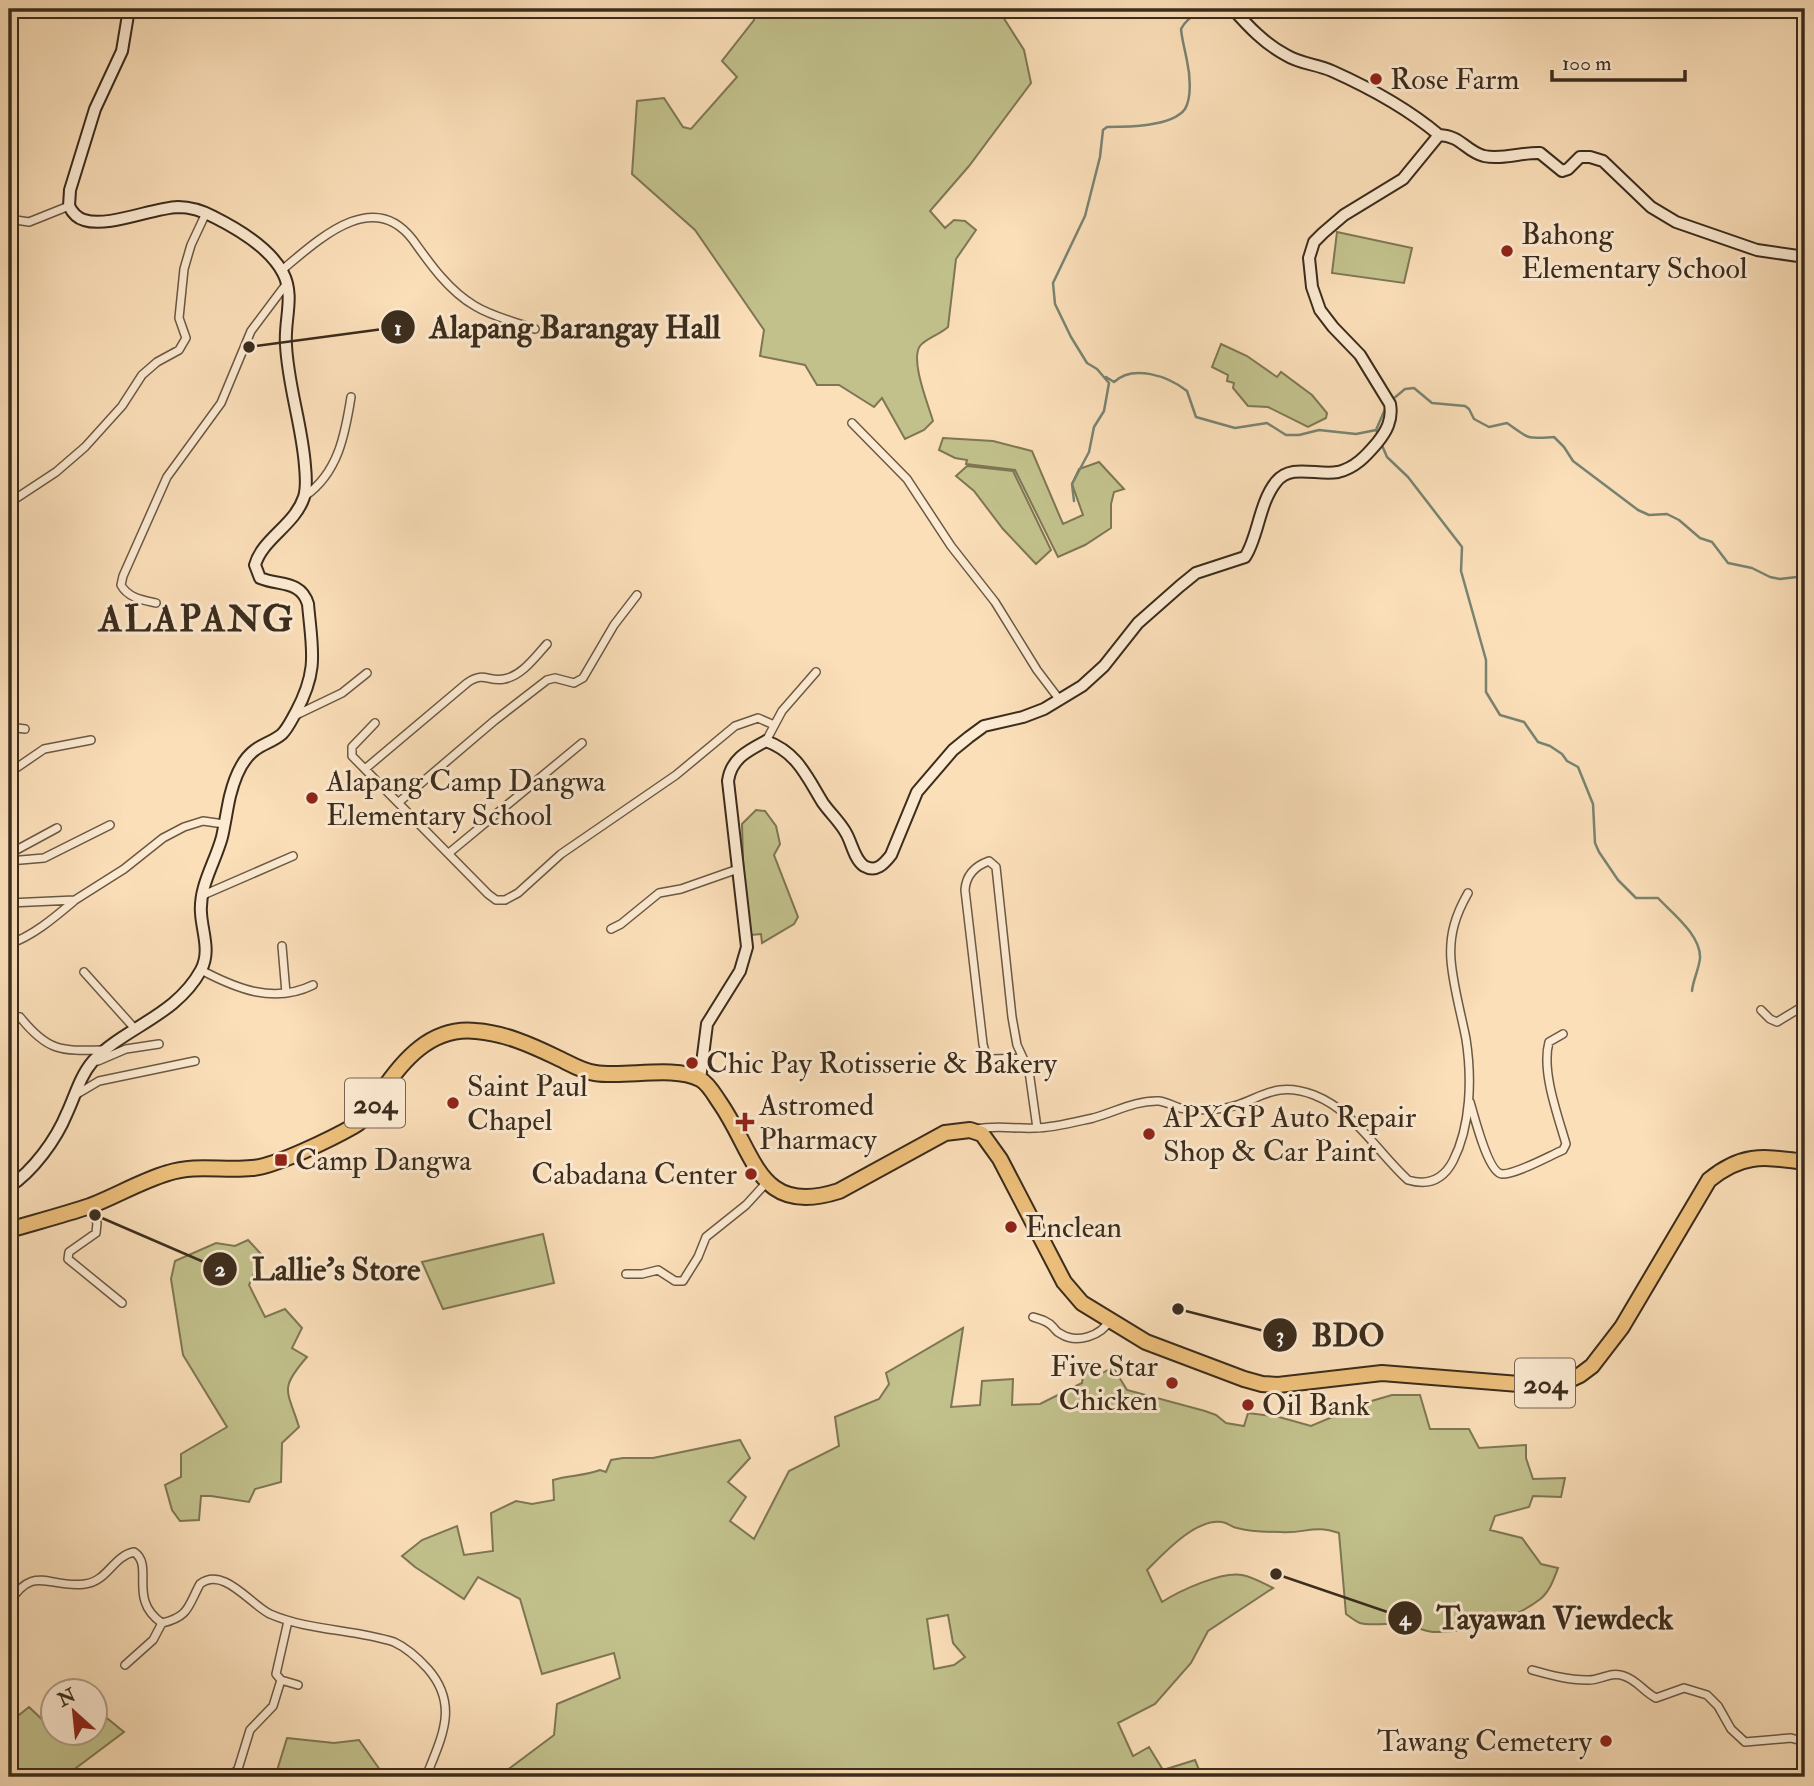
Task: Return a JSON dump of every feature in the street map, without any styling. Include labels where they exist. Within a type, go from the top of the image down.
[{"type":"highway","name":"204","points":[[9,1230],[90,1206],[169,1172],[194,1168],[262,1167],[344,1132],[364,1119],[392,1076],[411,1054],[455,1031],[494,1033],[594,1073],[666,1074],[700,1080]]},
{"type":"highway","points":[[700,1080],[725,1111],[767,1182],[788,1195],[822,1197],[861,1180],[946,1133],[970,1130]]},
{"type":"highway","name":"204","points":[[970,1130],[982,1134],[1000,1159],[1064,1282],[1082,1303],[1146,1342],[1262,1384],[1278,1385],[1382,1373],[1519,1384],[1565,1381],[1580,1375],[1592,1366],[1622,1327],[1709,1180],[1732,1163],[1744,1159],[1805,1162]]},
{"type":"street","points":[[9,1187],[23,1177],[54,1137],[90,1064],[104,1050],[176,1000],[201,970],[206,942],[201,897],[219,846],[230,796],[241,766],[252,752],[280,736],[293,716],[312,672],[308,604],[304,594],[298,587],[260,578],[255,565],[260,553],[297,512],[304,496],[306,477],[303,438],[286,349],[290,291],[282,270],[247,237],[206,213],[192,208],[164,208],[125,218],[91,221],[77,216],[69,206],[70,190],[95,109],[122,51],[129,9]]},
{"type":"street","points":[[1233,9],[1267,42],[1289,57],[1330,70],[1412,114],[1439,135],[1455,137],[1478,153],[1497,158],[1540,153],[1562,171],[1568,169],[1580,157],[1596,158],[1603,161],[1651,207],[1676,222],[1757,250],[1805,257]]},
{"type":"street","points":[[766,741],[784,750],[802,766],[824,803],[842,826],[860,861],[866,867],[875,869],[885,864],[891,855],[917,792],[953,750],[984,726],[1044,709],[1093,678],[1138,623],[1196,573],[1245,557],[1252,544],[1258,519],[1275,483],[1283,476],[1293,471],[1338,472],[1364,459],[1385,433],[1391,411],[1388,401],[1360,355],[1320,310],[1310,275],[1310,249],[1345,215],[1403,179],[1439,135]]},
{"type":"street","points":[[9,219],[29,222],[69,206]]},
{"type":"street","points":[[9,503],[56,472],[85,447],[122,406],[142,375],[183,346],[186,338],[179,318],[184,269],[191,244],[206,213]]},
{"type":"street","points":[[282,270],[321,240],[352,221],[370,217],[389,220],[403,229],[439,275],[474,306],[535,329]]},
{"type":"street","points":[[156,603],[125,591],[121,584],[123,576],[167,477],[221,403],[251,331],[287,283]]},
{"type":"street","points":[[304,496],[324,481],[335,462],[351,397]]},
{"type":"street","points":[[852,423],[906,479],[951,546],[995,603],[1041,676],[1059,699]]},
{"type":"street","points":[[399,802],[547,680],[552,677],[574,683],[583,678],[614,625],[637,595]]},
{"type":"street","points":[[365,769],[467,683],[479,676],[498,679],[509,677],[532,661],[547,643]]},
{"type":"street","points":[[700,1080],[707,1024],[740,971],[747,947],[728,781],[730,770],[737,759],[766,741],[787,705],[816,672]]},
{"type":"street","points":[[293,716],[342,693],[367,673]]},
{"type":"street","points":[[375,723],[351,751],[352,756],[496,900],[505,900],[518,893],[576,844],[676,775],[735,726],[758,718],[774,725]]},
{"type":"street","points":[[9,727],[25,729]]},
{"type":"street","points":[[9,773],[44,749],[91,740]]},
{"type":"street","points":[[449,853],[582,743]]},
{"type":"street","points":[[9,944],[42,926],[75,900],[124,869],[153,844],[172,833],[203,821],[224,824]]},
{"type":"street","points":[[9,861],[44,858],[110,825]]},
{"type":"street","points":[[9,854],[57,828]]},
{"type":"street","points":[[201,897],[293,856]]},
{"type":"street","points":[[1022,1058],[991,1059],[983,1044],[965,883],[973,869],[989,861],[995,864],[998,876],[1012,1017],[1017,1045],[1030,1071],[1037,1128]]},
{"type":"street","points":[[611,929],[660,892],[681,889],[738,869]]},
{"type":"street","points":[[970,1130],[986,1127],[1037,1128],[1093,1118],[1139,1102],[1160,1101],[1179,1108],[1218,1109],[1239,1104],[1272,1090],[1300,1091],[1334,1105],[1352,1120],[1408,1180],[1418,1183],[1439,1178],[1449,1168],[1458,1151],[1465,1127],[1468,1098],[1468,1054],[1451,960],[1452,926],[1468,893]]},
{"type":"street","points":[[9,903],[75,900]]},
{"type":"street","points":[[282,946],[286,993]]},
{"type":"street","points":[[201,970],[239,989],[268,994],[301,991],[313,985]]},
{"type":"street","points":[[84,972],[136,1030]]},
{"type":"street","points":[[1760,1010],[1777,1022],[1805,1005]]},
{"type":"street","points":[[20,1017],[38,1039],[52,1046],[75,1050],[104,1050]]},
{"type":"street","points":[[1468,1098],[1493,1168],[1501,1174],[1565,1148],[1547,1055],[1549,1042],[1563,1034]]},
{"type":"street","points":[[90,1064],[126,1049],[159,1044]]},
{"type":"street","points":[[74,1096],[99,1081],[195,1061]]},
{"type":"street","points":[[1465,1127],[1474,1115]]},
{"type":"street","points":[[626,1274],[658,1270],[680,1282],[698,1257],[706,1237],[746,1205],[767,1182]]},
{"type":"street","points":[[90,1206],[97,1223],[96,1233],[69,1252],[68,1259],[122,1303]]},
{"type":"street","points":[[1033,1317],[1047,1322],[1058,1333],[1076,1338],[1089,1337],[1099,1332],[1110,1320]]},
{"type":"street","points":[[9,1603],[28,1581],[85,1584],[96,1581],[107,1574],[126,1553],[134,1552],[142,1562],[142,1587],[146,1609],[162,1623]]},
{"type":"street","points":[[125,1665],[153,1640],[162,1623],[181,1617],[187,1612],[200,1584],[214,1578],[223,1580],[267,1612],[288,1621],[394,1642],[404,1647],[436,1679],[445,1700],[443,1733],[426,1777]]},
{"type":"street","points":[[288,1621],[276,1671],[281,1680],[298,1685]]},
{"type":"street","points":[[1532,1670],[1590,1681],[1618,1674],[1628,1677],[1656,1698],[1684,1688],[1690,1689],[1713,1699],[1731,1729],[1745,1742],[1791,1738],[1805,1742]]},
{"type":"street","points":[[230,1777],[237,1769],[250,1730],[273,1706],[281,1680]]},
{"type":"shaded area","points":[[755,9],[782,9],[798,16],[807,9],[998,9],[1024,50],[1031,83],[969,166],[930,211],[945,228],[954,220],[965,221],[976,230],[956,259],[948,327],[922,344],[917,353],[921,382],[933,421],[924,430],[905,439],[882,398],[874,407],[839,385],[817,385],[805,365],[760,356],[764,330],[695,230],[632,174],[637,101],[664,98],[683,127],[691,129],[737,77],[722,61],[754,20]]},
{"type":"shaded area","points":[[1337,232],[1412,248],[1404,283],[1332,273]]},
{"type":"shaded area","points":[[1221,344],[1247,356],[1277,377],[1281,372],[1312,395],[1327,413],[1326,418],[1308,427],[1268,407],[1248,406],[1233,388],[1234,383],[1227,381],[1228,375],[1212,367]]},
{"type":"shaded area","points":[[943,438],[993,441],[1032,451],[1063,524],[1083,515],[1072,484],[1079,469],[1099,462],[1124,489],[1114,492],[1111,528],[1085,545],[1058,557],[1015,470],[966,464],[967,460],[955,458],[939,450]]},
{"type":"shaded area","points":[[967,466],[1013,471],[1051,550],[1036,564],[1003,529],[974,491],[956,476]]},
{"type":"shaded area","points":[[756,810],[765,811],[776,826],[780,844],[774,855],[798,917],[794,924],[762,943],[761,934],[751,935],[744,894],[742,824]]},
{"type":"shaded area","points":[[543,1234],[554,1283],[443,1309],[422,1262]]},
{"type":"shaded area","points":[[248,1240],[262,1255],[249,1285],[265,1317],[285,1309],[302,1328],[292,1348],[307,1357],[292,1376],[288,1390],[299,1427],[282,1443],[281,1482],[255,1489],[249,1502],[201,1496],[199,1520],[180,1521],[172,1510],[165,1485],[181,1477],[181,1454],[227,1427],[183,1355],[171,1279],[175,1261],[216,1243],[235,1246]]},
{"type":"shaded area","points":[[963,1328],[951,1407],[980,1405],[982,1381],[1013,1379],[1012,1405],[1040,1404],[1082,1383],[1084,1369],[1099,1375],[1113,1367],[1127,1390],[1205,1411],[1226,1423],[1244,1426],[1248,1413],[1279,1417],[1311,1426],[1392,1395],[1420,1395],[1430,1429],[1469,1429],[1479,1448],[1526,1445],[1526,1458],[1533,1479],[1565,1478],[1561,1497],[1533,1496],[1529,1507],[1495,1516],[1490,1530],[1522,1538],[1541,1564],[1558,1568],[1543,1597],[1516,1614],[1475,1628],[1433,1632],[1402,1624],[1363,1624],[1346,1614],[1339,1533],[1322,1529],[1253,1531],[1222,1522],[1212,1522],[1191,1531],[1147,1570],[1162,1602],[1201,1583],[1223,1576],[1242,1575],[1273,1588],[1208,1631],[1191,1663],[1155,1704],[1118,1723],[1133,1756],[1149,1747],[1163,1770],[1195,1760],[1202,1777],[498,1777],[554,1735],[557,1704],[620,1678],[614,1653],[542,1674],[520,1599],[478,1577],[464,1599],[402,1556],[422,1540],[457,1526],[464,1555],[493,1551],[491,1513],[516,1501],[532,1504],[554,1500],[553,1480],[600,1470],[606,1472],[611,1460],[653,1458],[740,1440],[750,1458],[728,1482],[746,1497],[730,1521],[754,1539],[789,1471],[839,1446],[835,1417],[879,1399],[889,1384],[886,1373]],"holes":[[[948,1615],[953,1643],[965,1657],[954,1665],[934,1669],[927,1619]]]},
{"type":"shaded area","points":[[29,1707],[38,1716],[38,1748],[103,1748],[64,1777],[9,1777],[9,1723]]},
{"type":"shaded area","points":[[108,1719],[124,1732],[108,1744]]},
{"type":"shaded area","points":[[287,1738],[334,1743],[359,1740],[385,1777],[275,1777]]},
{"type":"waterway","points":[[1074,501],[1072,484],[1089,452],[1094,427],[1104,411],[1109,383],[1097,369],[1087,363],[1071,337],[1055,304],[1053,283],[1085,216],[1100,157],[1103,130],[1107,127],[1160,123],[1179,115],[1185,109],[1190,92],[1181,29],[1196,15],[1229,9]]},
{"type":"waterway","points":[[1106,377],[1114,382],[1122,377],[1140,373],[1161,377],[1187,391],[1196,417],[1235,428],[1267,423],[1286,435],[1319,430],[1356,434],[1376,430],[1379,436]]},
{"type":"waterway","points":[[1393,399],[1405,389],[1414,388],[1432,403],[1465,406],[1474,419],[1489,427],[1507,423],[1528,437],[1554,437],[1573,461],[1638,510],[1649,515],[1667,514],[1679,520],[1700,538],[1712,542],[1728,563],[1752,568],[1780,579],[1805,576]]},
{"type":"waterway","points":[[1376,430],[1386,407]]},
{"type":"waterway","points":[[1381,443],[1387,457],[1408,477],[1462,547],[1461,571],[1486,660],[1486,692],[1500,715],[1524,722],[1538,742],[1550,746],[1578,767],[1593,804],[1595,843],[1599,852],[1618,880],[1636,898],[1658,898],[1685,925],[1696,941],[1700,958],[1692,991]]},
{"type":"place","name":"Rose Farm","points":[[1376,79]]},
{"type":"place","name":"Bahong Elementary School","points":[[1507,251]]},
{"type":"place","name":"Alapang Barangay Hall","points":[[249,347]]},
{"type":"place","name":"Alapang Camp Dangwa Elementary School","points":[[312,798]]},
{"type":"place","name":"Chic Pay Rotisserie & Bakery","points":[[692,1063]]},
{"type":"place","name":"Saint Paul Chapel","points":[[453,1103]]},
{"type":"place","name":"Astromed Pharmacy","points":[[745,1122]]},
{"type":"place","name":"APXGP Auto Repair Shop & Car Paint","points":[[1149,1134]]},
{"type":"place","name":"Camp Dangwa","points":[[281,1160]]},
{"type":"place","name":"Cabadana Center","points":[[751,1174]]},
{"type":"place","name":"Lallie's Store","points":[[95,1215]]},
{"type":"place","name":"Enclean","points":[[1011,1227]]},
{"type":"place","name":"BDO","points":[[1178,1309]]},
{"type":"place","name":"Five Star Chicken","points":[[1172,1383]]},
{"type":"place","name":"Oil Bank","points":[[1248,1405]]},
{"type":"place","name":"Tayawan Viewdeck","points":[[1276,1574]]},
{"type":"place","name":"Tawang Cemetery","points":[[1606,1741]]},
{"type":"district","name":"ALAPANG","points":[[197,618]]}]
